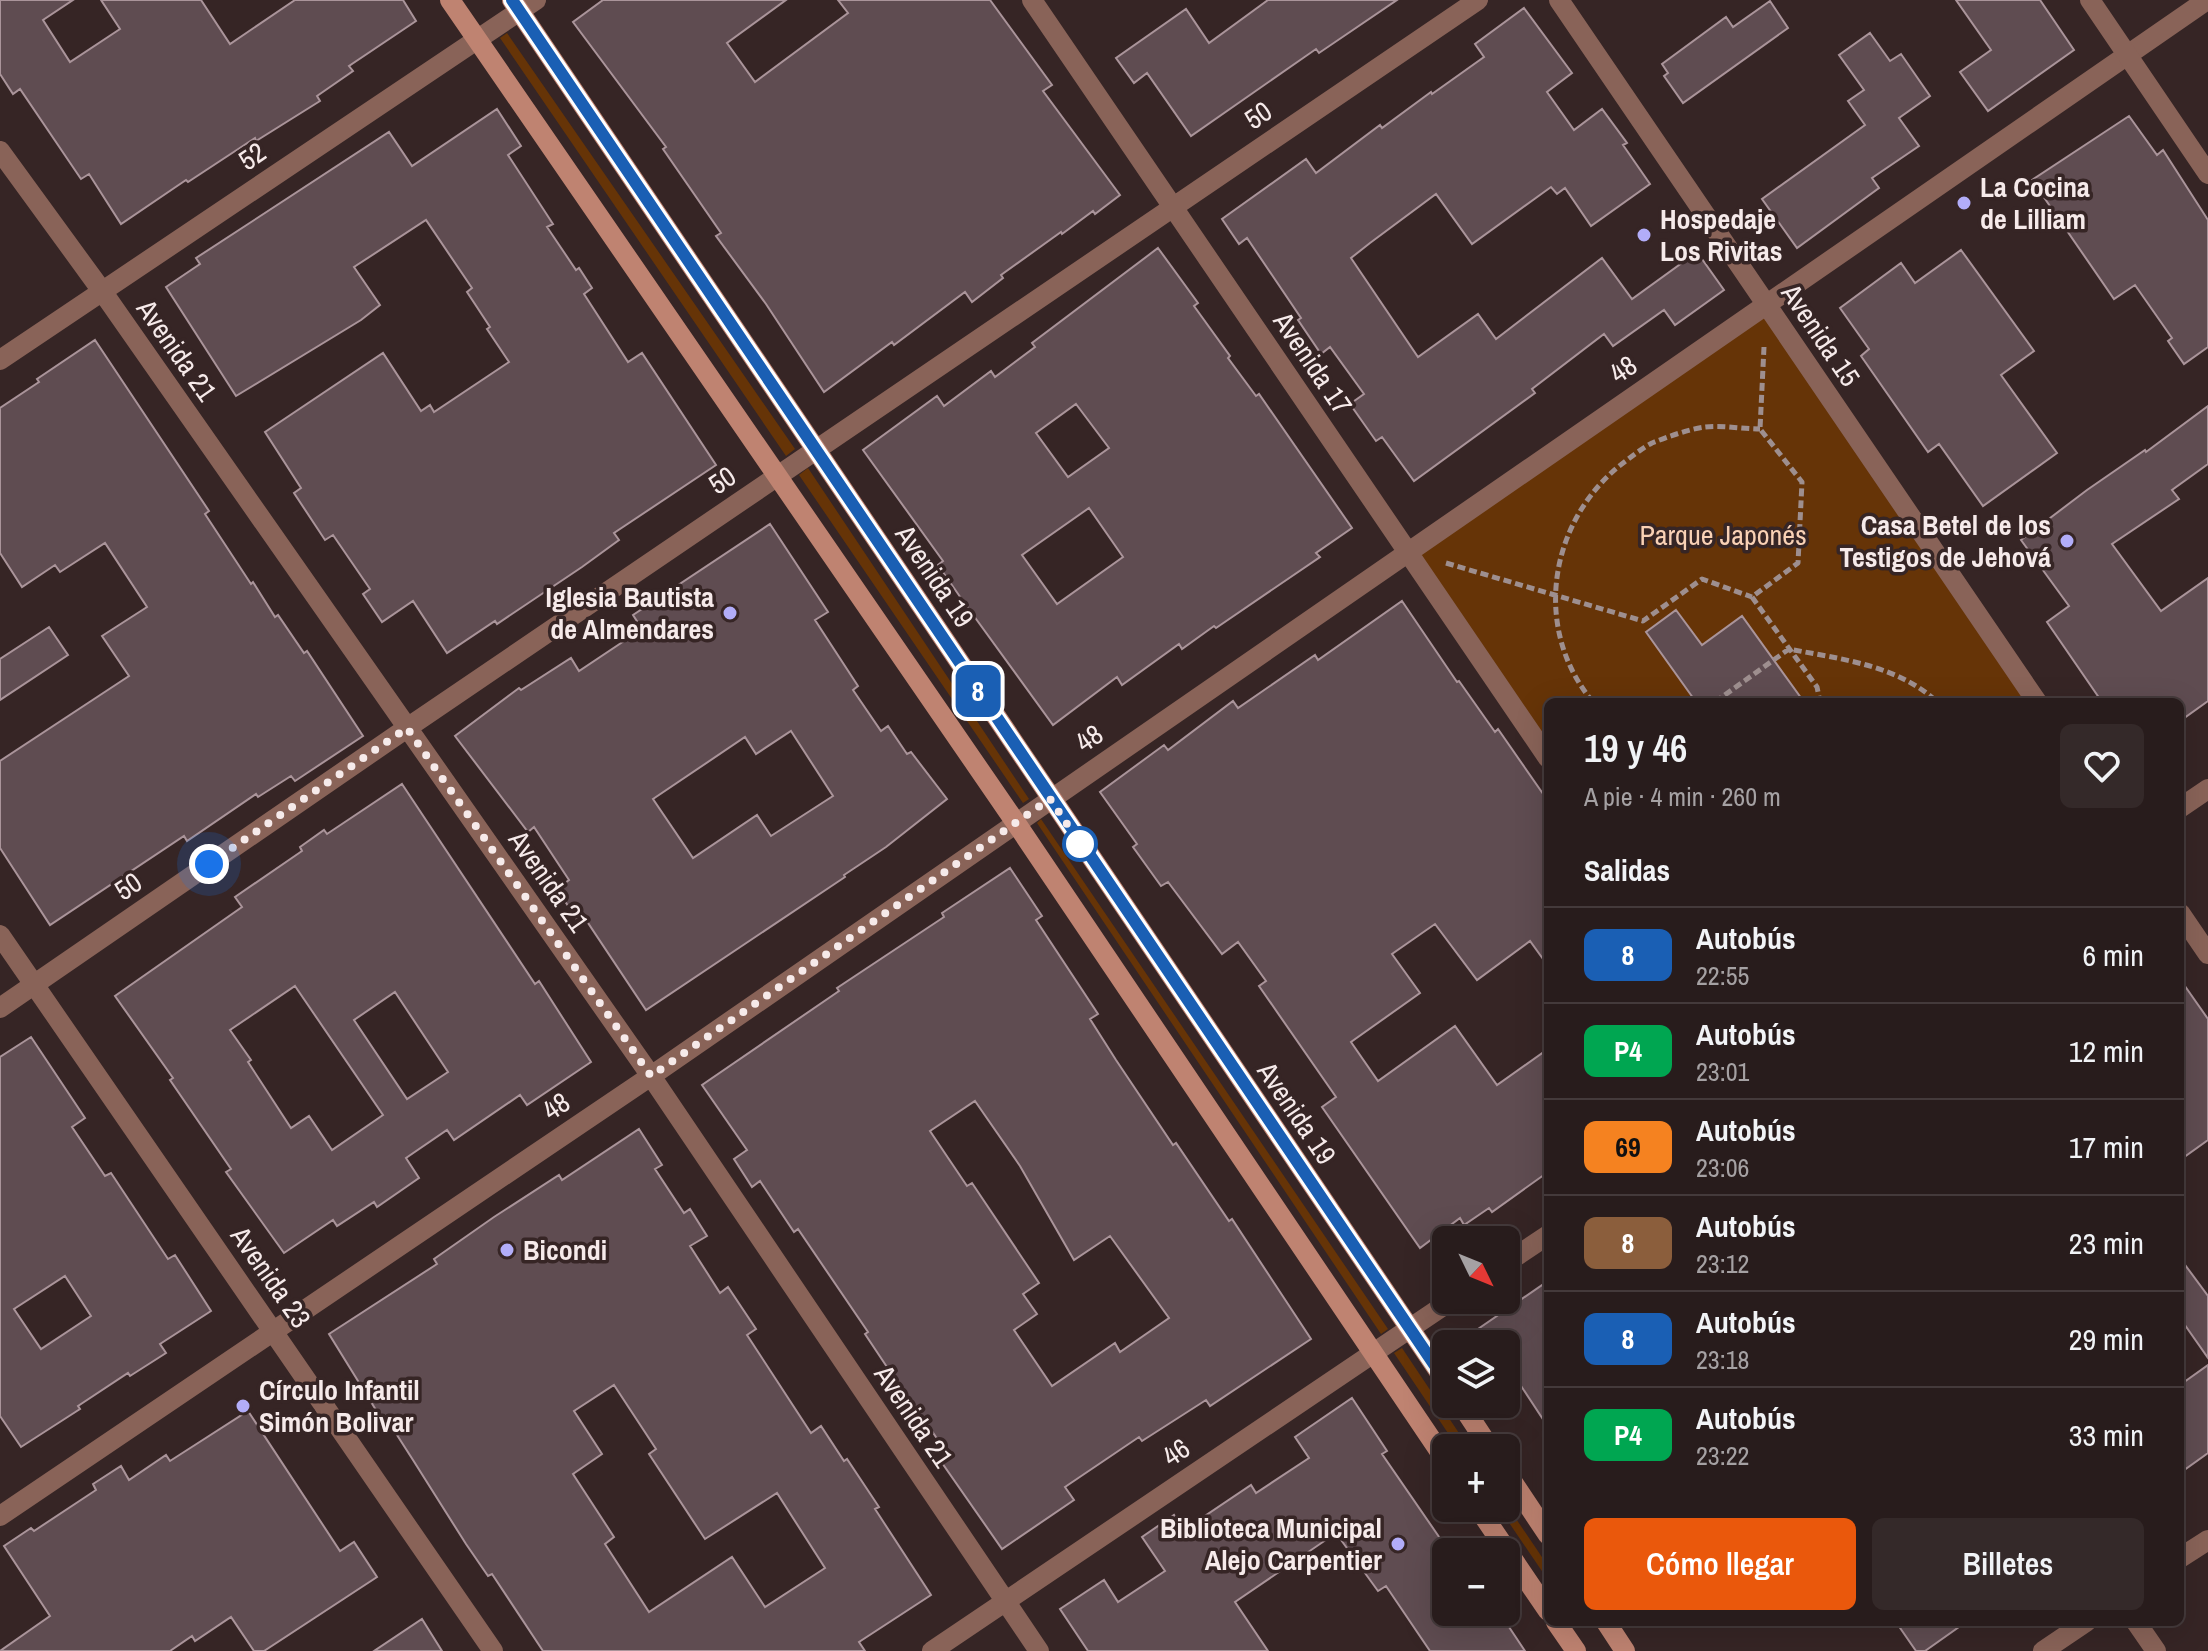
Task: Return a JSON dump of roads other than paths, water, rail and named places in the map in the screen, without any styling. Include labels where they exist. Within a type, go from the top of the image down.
[{"type":"main road","points":[[450,0],[1016,823],[1432,1440]]},
{"type":"main road","name":"Avenida 19","points":[[522,4],[1050,799],[1432,1361]]},
{"type":"main road","points":[[1520,1493],[1544,1529]]},
{"type":"main road","points":[[1488,1522],[1544,1605]]},
{"type":"main road","points":[[1559,1626],[1576,1651]]},
{"type":"main road","points":[[1609,1626],[1625,1651]]},
{"type":"street","name":"Avenida 17","points":[[1032,0],[1544,752]]},
{"type":"street","name":"50","points":[[0,1008],[1478,0]]},
{"type":"street","name":"Avenida 15","points":[[1559,0],[2034,698]]},
{"type":"street","points":[[2090,0],[2208,174]]},
{"type":"street","name":"48","points":[[0,1516],[651,1076],[2207,0]]},
{"type":"street","name":"52","points":[[0,360],[475,39],[522,4]]},
{"type":"street","name":"Avenida 21","points":[[0,151],[102,291],[651,1076],[1039,1651]]},
{"type":"street","points":[[2184,805],[2208,789]]},
{"type":"street","points":[[2184,919],[2208,954]]},
{"type":"street","name":"Avenida 23","points":[[0,935],[493,1651]]},
{"type":"street","points":[[1520,1254],[1544,1238]]},
{"type":"street","name":"46","points":[[932,1651],[1432,1313]]},
{"type":"street","points":[[2184,1555],[2208,1540]]},
{"type":"street","points":[[2043,1651],[2080,1626]]},
{"type":"street","points":[[2139,1626],[2156,1651]]},
{"type":"place","name":"La Cocina de Lilliam","points":[[1964,203]]},
{"type":"place","name":"Hospedaje Los Rivitas","points":[[1644,235]]},
{"type":"place","name":"Casa Betel de los Testigos de Jehová","points":[[2067,541]]},
{"type":"place","name":"Iglesia Bautista de Almendares","points":[[730,613]]},
{"type":"place","name":"Bicondi","points":[[507,1250]]},
{"type":"place","name":"Círculo Infantil Simón Bolivar","points":[[243,1406]]},
{"type":"place","name":"Biblioteca Municipal Alejo Carpentier","points":[[1398,1544]]},
{"type":"park label","name":"Parque Japonés","points":[[1723,535]]}]
